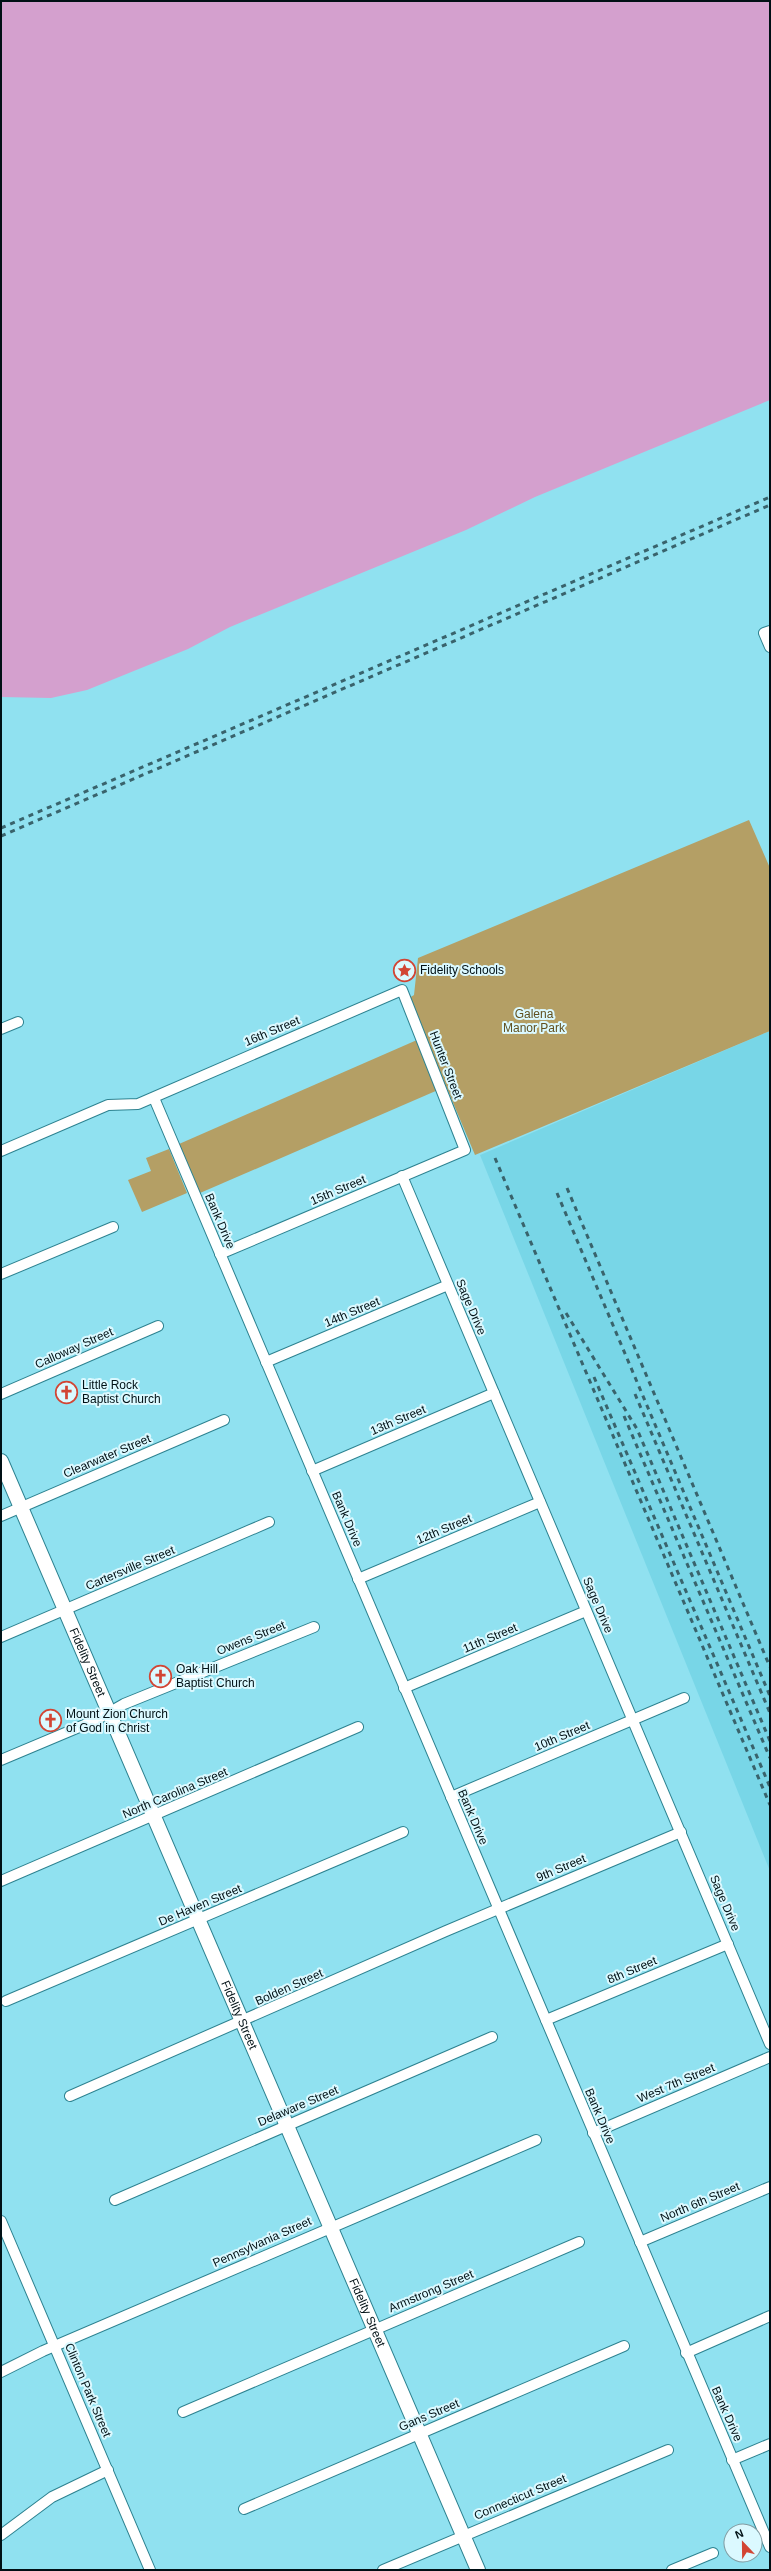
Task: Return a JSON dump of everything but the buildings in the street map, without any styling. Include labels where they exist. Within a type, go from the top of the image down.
[{"type":"main road","name":"Fidelity Street","points":[[1,1461],[478,2570]]},
{"type":"street","points":[[767,632],[770,647]]},
{"type":"street","name":"16th Street","points":[[1,1151],[108,1105],[128,1106],[154,1098],[263,1048],[402,990]]},
{"type":"street","name":"Hunter Street","points":[[402,990],[465,1150]]},
{"type":"street","points":[[1,1029],[18,1022]]},
{"type":"street","name":"Bank Drive","points":[[154,1098],[770,2547]]},
{"type":"street","name":"15th Street","points":[[220,1254],[465,1150]]},
{"type":"street","name":"Sage Drive","points":[[402,1176],[770,2044]]},
{"type":"street","points":[[1,1274],[113,1227]]},
{"type":"street","name":"14th Street","points":[[266,1362],[448,1285]]},
{"type":"street","name":"Calloway Street","points":[[1,1394],[158,1326]]},
{"type":"street","name":"13th Street","points":[[312,1471],[494,1393]]},
{"type":"street","name":"Clearwater Street","points":[[1,1516],[224,1420]]},
{"type":"street","name":"12th Street","points":[[358,1579],[540,1502]]},
{"type":"street","name":"Cartersville Street","points":[[1,1637],[269,1522]]},
{"type":"street","name":"11th Street","points":[[404,1688],[586,1611]]},
{"type":"street","name":"Owens Street","points":[[1,1760],[96,1720],[124,1704],[314,1626]]},
{"type":"street","name":"10th Street","points":[[451,1797],[684,1698]]},
{"type":"street","name":"North Carolina Street","points":[[1,1881],[358,1727]]},
{"type":"street","name":"De Haven Street","points":[[6,2001],[403,1832]]},
{"type":"street","name":"9th Street","points":[[452,1929],[681,1832]]},
{"type":"street","name":"Bolden Street","points":[[70,2096],[243,2022],[452,1929]]},
{"type":"street","name":"8th Street","points":[[546,2020],[728,1944]]},
{"type":"street","name":"Delaware Street","points":[[116,2200],[492,2037]]},
{"type":"street","name":"West 7th Street","points":[[593,2132],[770,2057]]},
{"type":"street","name":"Pennsylvania Street","points":[[1,2372],[54,2345],[330,2226],[536,2140]]},
{"type":"street","name":"North 6th Street","points":[[640,2242],[770,2187]]},
{"type":"street","name":"Clinton Park Street","points":[[1,2221],[150,2570]]},
{"type":"street","name":"Armstrong Street","points":[[183,2412],[579,2242]]},
{"type":"street","points":[[686,2352],[770,2316]]},
{"type":"street","name":"Gans Street","points":[[244,2508],[624,2346]]},
{"type":"street","points":[[732,2460],[770,2444]]},
{"type":"street","name":"Connecticut Street","points":[[383,2570],[463,2535],[668,2450]]},
{"type":"street","points":[[1,2535],[52,2497],[108,2470]]},
{"type":"street","points":[[672,2570],[713,2552]]},
{"type":"shaded area","points":[[1,1],[770,1],[770,400],[535,497],[466,530],[230,627],[188,649],[87,690],[51,698],[1,697]]},
{"type":"shaded area","points":[[770,1031],[770,1871],[480,1155]]},
{"type":"green space","name":"Galena Manor Park","points":[[749,820],[770,868],[770,1031],[475,1155],[409,998],[414,995],[418,958]]},
{"type":"green space","points":[[417,1040],[438,1090],[200,1193],[179,1144]]},
{"type":"green space","points":[[169,1149],[187,1193],[142,1212],[128,1180],[151,1171],[146,1158]]},
{"type":"railway","points":[[1,828],[770,497]]},
{"type":"railway","points":[[1,836],[770,505]]},
{"type":"railway","points":[[495,1158],[770,1805]]},
{"type":"railway","points":[[567,1188],[770,1667]]},
{"type":"railway","points":[[557,1193],[770,1696]]},
{"type":"railway","points":[[566,1313],[637,1429],[770,1741]]},
{"type":"railway","points":[[594,1377],[770,1787]]},
{"type":"railway","points":[[635,1394],[770,1713]]},
{"type":"railway","points":[[624,1416],[770,1758]]},
{"type":"place","name":"Fidelity Schools","points":[[405,970]]},
{"type":"place","name":"Little Rock Baptist Church","points":[[66,1392]]},
{"type":"place","name":"Oak Hill Baptist Church","points":[[161,1676]]},
{"type":"place","name":"Mount Zion Church of God in Christ","points":[[51,1721]]}]
